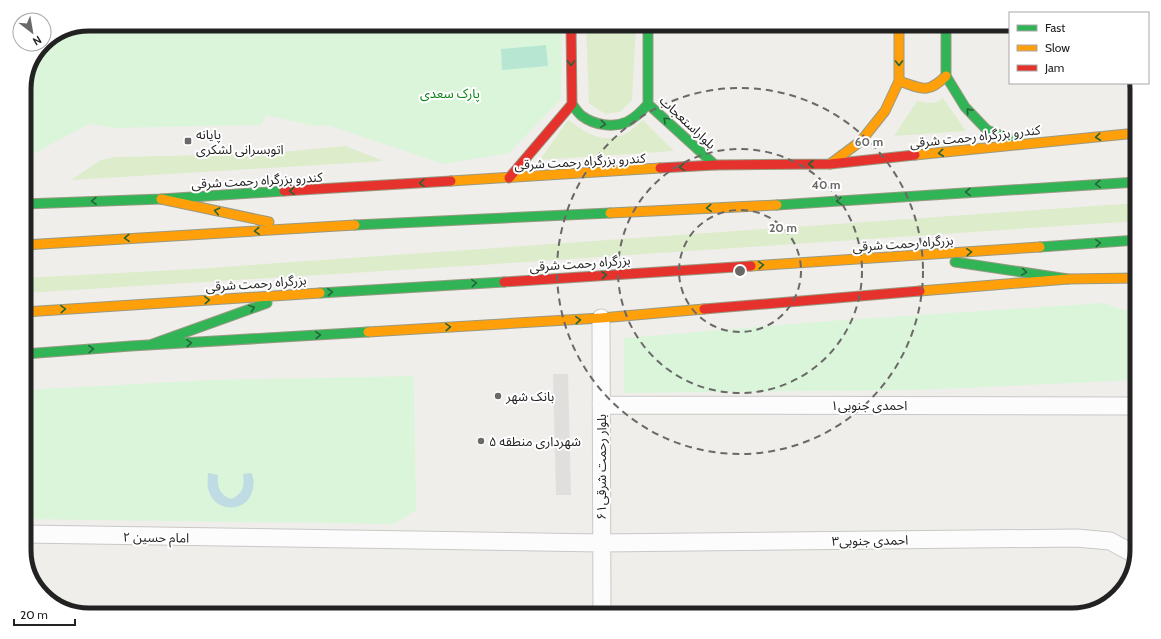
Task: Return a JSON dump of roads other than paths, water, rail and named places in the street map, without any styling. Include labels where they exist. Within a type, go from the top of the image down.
[{"type":"main road","points":[[572,31],[572,104],[582,116],[594,123],[613,125],[625,123],[637,116],[648,104]]},
{"type":"main road","name":"بلواراستعجاب","points":[[648,31],[648,104],[715,165]]},
{"type":"main road","points":[[830,164],[861,141],[885,111],[899,81],[899,31]]},
{"type":"main road","points":[[946,31],[946,76],[965,107],[986,130],[1024,144]]},
{"type":"main road","points":[[899,81],[924,89],[937,84],[946,76]]},
{"type":"main road","points":[[509,178],[572,104]]},
{"type":"main road","name":"کندرو بزرگراه رحمت شرقی","points":[[31,204],[161,199],[715,165],[830,164],[1130,134]]},
{"type":"main road","points":[[31,245],[296,228],[740,207],[1130,182]]},
{"type":"main road","points":[[161,199],[296,228]]},
{"type":"main road","name":"بزرگراه رحمت شرقی","points":[[31,312],[291,294],[916,256],[1130,241]]},
{"type":"main road","points":[[916,256],[1068,279]]},
{"type":"main road","points":[[31,354],[602,318],[1068,279],[1130,278]]},
{"type":"main road","points":[[150,345],[291,294]]},
{"type":"street","name":"بلوار رحمت شرقی۶۱","points":[[602,318],[602,608]]},
{"type":"street","name":"احمدی جنوبی۱","points":[[601,405],[1130,406]]},
{"type":"street","name":"۲ امام حسین","points":[[31,534],[601,543]]},
{"type":"street","name":"احمدی جنوبی۳","points":[[601,543],[1076,538],[1110,541],[1130,552]]},
{"type":"water","points":[[208,473],[218,475],[218,483],[221,493],[231,499],[241,492],[244,482],[243,474],[251,473],[254,484],[250,497],[245,503],[231,508],[217,503],[211,497],[208,488]]},
{"type":"place","name":"پایانه اتوبسرانی لشکری","points":[[188,141]]},
{"type":"place","name":"بانک شهر","points":[[498,396]]},
{"type":"place","name":"شهرداری منطقه ۵","points":[[481,441]]},
{"type":"park label","name":"پارک سعدی","points":[[450,93]]}]
